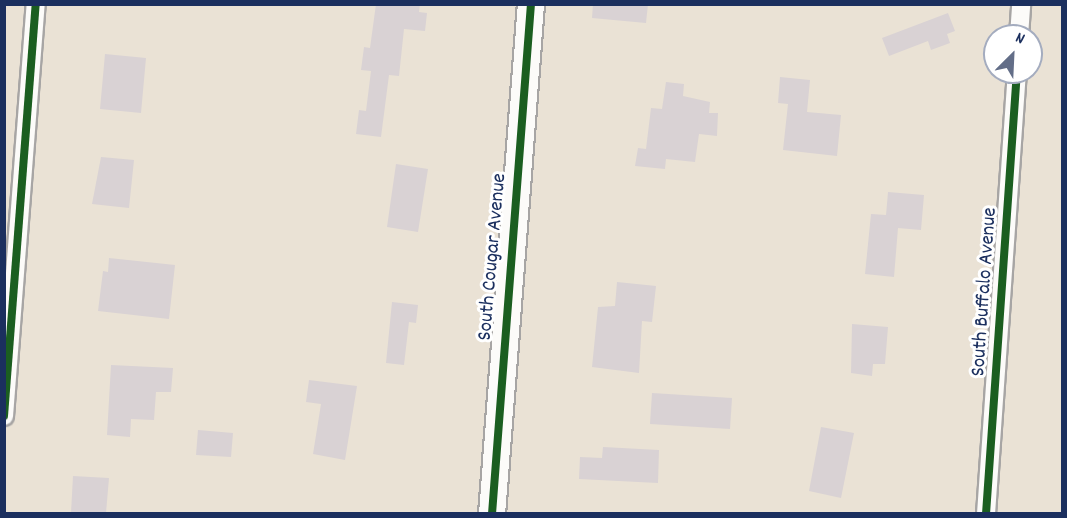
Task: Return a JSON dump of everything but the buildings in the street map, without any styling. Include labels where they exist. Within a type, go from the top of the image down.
[{"type":"street","points":[[4,417],[36,4]]},
{"type":"street","name":"South Cougar Avenue","points":[[492,513],[531,4]]},
{"type":"street","points":[[1020,24],[1021,4]]},
{"type":"street","name":"South Buffalo Avenue","points":[[986,513],[1016,84]]},
{"type":"cycle path","points":[[4,416],[36,4]]},
{"type":"cycle path","points":[[492,514],[531,4]]},
{"type":"cycle path","points":[[986,514],[1016,84]]}]
